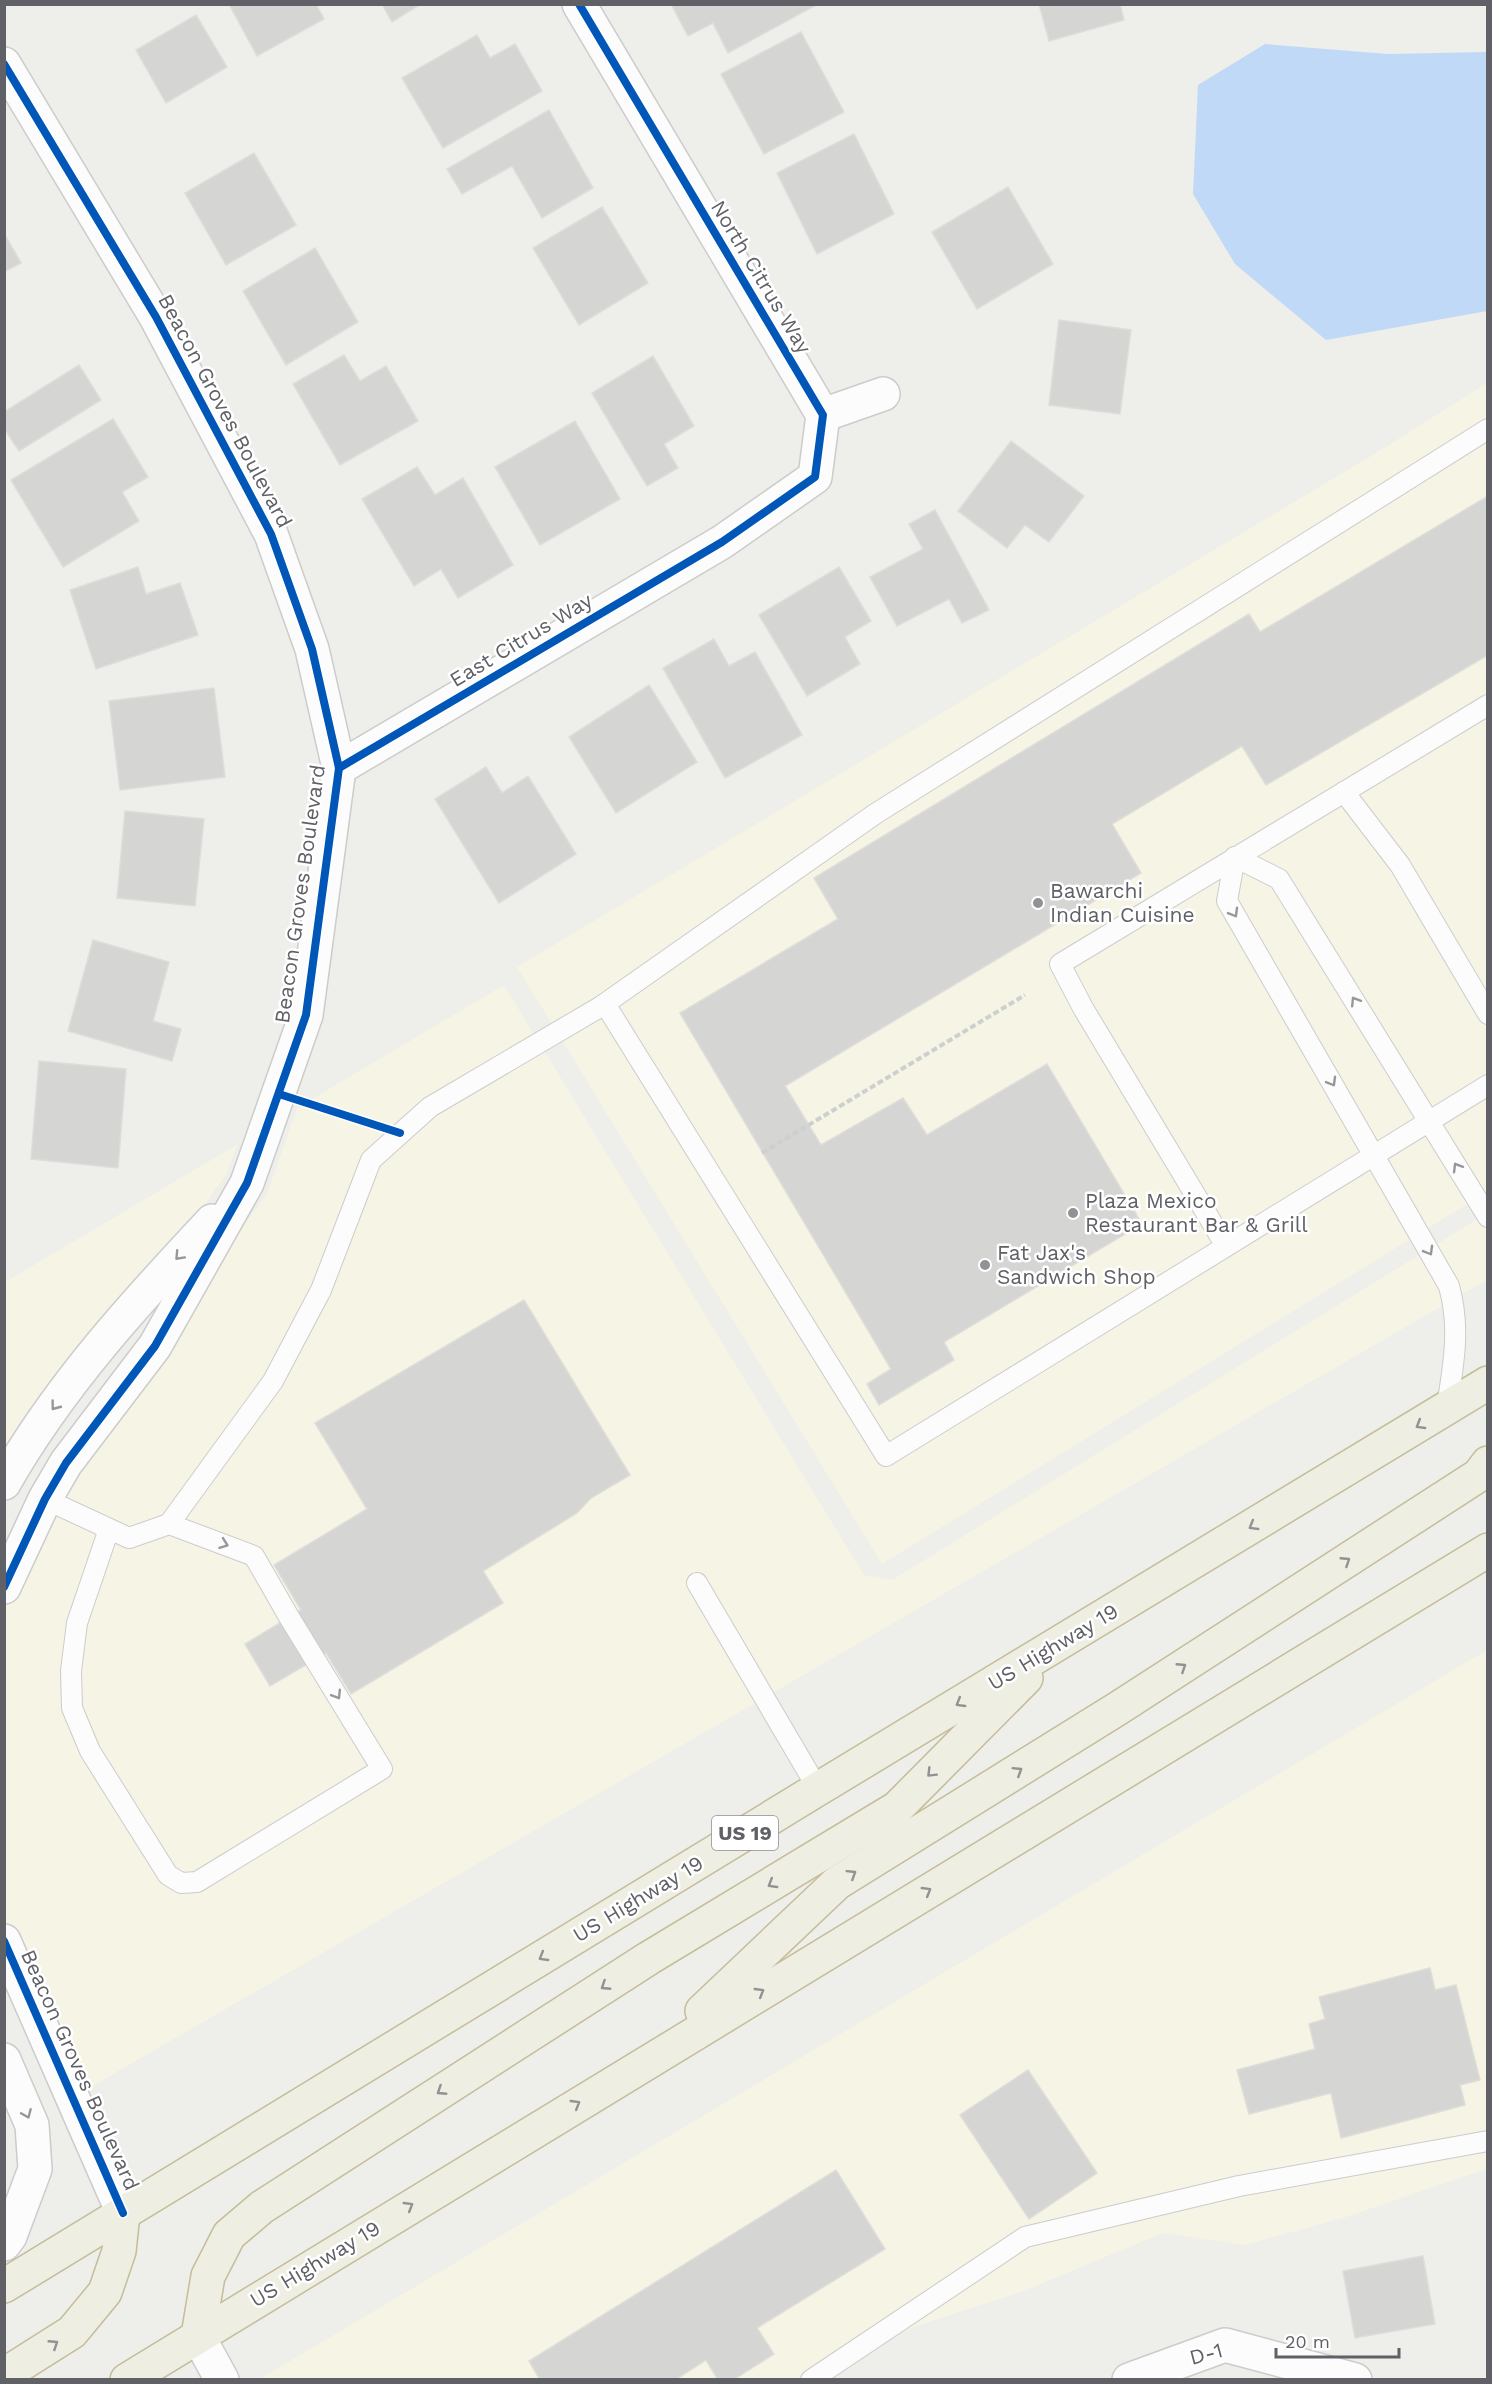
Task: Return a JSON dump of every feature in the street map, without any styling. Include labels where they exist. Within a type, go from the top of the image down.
[{"type":"highway","name":"US Highway 19","points":[[4,2286],[1488,1383]]},
{"type":"highway","points":[[655,2056],[837,1883],[1117,1710],[1479,1475],[1488,1463]]},
{"type":"highway","name":"US Highway 19","points":[[127,2379],[1488,1550]]},
{"type":"highway","points":[[198,2336],[208,2276],[229,2235],[262,2207],[649,1958],[897,1808],[1061,1642]]},
{"type":"highway","points":[[4,2375],[72,2332],[105,2292],[119,2251],[123,2213]]},
{"type":"street","name":"North Citrus Way","points":[[579,4],[823,415]]},
{"type":"street","name":"Beacon Groves Boulevard","points":[[4,64],[156,317],[271,534],[312,649],[339,768],[306,1016],[248,1183],[155,1346],[66,1462],[45,1499],[4,1587]]},
{"type":"street","points":[[823,415],[883,394]]},
{"type":"street","name":"East Citrus Way","points":[[339,768],[722,542],[815,477],[823,415]]},
{"type":"street","name":"Beacon Groves Boulevard","points":[[4,1483],[27,1443],[126,1314],[248,1183]]},
{"type":"street","name":"Beacon Groves Boulevard","points":[[4,1941],[123,2213]]},
{"type":"street","points":[[4,2060],[32,2126],[35,2169],[10,2236],[4,2244]]},
{"type":"street","points":[[198,2336],[222,2379]]},
{"type":"street","name":"D-1","points":[[1129,2379],[1161,2373],[1226,2345],[1355,2379]]},
{"type":"lane","points":[[45,1499],[129,1538],[169,1524],[273,1381],[321,1290],[371,1160],[430,1107],[603,1005],[875,814],[1488,429]]},
{"type":"lane","points":[[1226,1246],[1083,1008],[1060,964],[1488,705]]},
{"type":"lane","points":[[1344,792],[1400,866],[1488,1014]]},
{"type":"lane","points":[[1235,858],[1279,879],[1488,1217]]},
{"type":"lane","points":[[1235,858],[1227,901],[1449,1286],[1455,1310],[1456,1342],[1447,1408]]},
{"type":"lane","points":[[603,1005],[606,1004],[886,1456],[1488,1085]]},
{"type":"lane","points":[[109,1528],[77,1623],[70,1671],[72,1708],[90,1751],[168,1875],[181,1883],[197,1882],[382,1769],[254,1556],[169,1524]]},
{"type":"lane","points":[[697,1582],[818,1789]]},
{"type":"lane","points":[[811,2379],[1024,2237],[1239,2186],[1488,2141]]},
{"type":"path","points":[[762,1153],[1025,995]]},
{"type":"shaded area","points":[[1487,383],[1487,1192],[882,1564],[517,967],[1376,453]]},
{"type":"shaded area","points":[[504,985],[864,1575],[892,1580],[1487,1213],[1487,1280],[77,2095],[5,1940],[5,1587],[163,1336],[267,1194],[297,1108]]},
{"type":"shaded area","points":[[238,1144],[226,1175],[5,1483],[5,1282]]},
{"type":"shaded area","points":[[1487,1650],[1487,2169],[1343,2218],[1245,2245],[1163,2233],[1024,2291],[910,2328],[822,2379],[258,2380]]},
{"type":"water","points":[[1265,44],[1387,54],[1487,52],[1487,311],[1326,340],[1235,264],[1193,194],[1198,85]]},
{"type":"building","points":[[229,4],[316,4],[324,19],[257,56]]},
{"type":"building","points":[[382,4],[421,4],[392,22]]},
{"type":"building","points":[[671,4],[818,4],[728,53],[713,23],[688,36]]},
{"type":"building","points":[[1039,4],[1120,4],[1124,20],[1049,41]]},
{"type":"building","points":[[196,15],[227,67],[166,103],[136,50]]},
{"type":"building","points":[[801,32],[844,112],[764,154],[721,74]]},
{"type":"building","points":[[477,35],[490,58],[515,44],[542,91],[443,148],[402,78]]},
{"type":"building","points":[[549,110],[593,188],[542,218],[512,166],[462,194],[447,169]]},
{"type":"building","points":[[854,134],[894,214],[817,254],[777,173]]},
{"type":"building","points":[[254,153],[296,225],[226,265],[185,193]]},
{"type":"building","points":[[1008,187],[1053,264],[977,309],[932,232]]},
{"type":"building","points":[[602,207],[648,283],[579,325],[533,248]]},
{"type":"building","points":[[4,233],[21,263],[4,272]]},
{"type":"building","points":[[315,248],[358,322],[286,365],[243,291]]},
{"type":"building","points":[[1059,320],[1131,330],[1120,414],[1049,405]]},
{"type":"building","points":[[344,355],[360,381],[386,366],[418,421],[340,465],[293,384]]},
{"type":"building","points":[[653,356],[694,426],[664,444],[678,468],[647,486],[592,393]]},
{"type":"building","points":[[79,365],[101,400],[19,451],[4,428],[4,412]]},
{"type":"building","points":[[113,419],[148,477],[122,492],[139,521],[63,567],[11,480]]},
{"type":"building","points":[[575,421],[620,499],[540,545],[495,467]]},
{"type":"building","points":[[1011,441],[1084,496],[1049,542],[1025,525],[1007,548],[958,511]]},
{"type":"building","points":[[417,467],[435,495],[463,478],[513,565],[458,598],[441,569],[414,586],[362,499]]},
{"type":"building","points":[[1488,496],[1488,655],[1266,785],[1242,746],[1112,824],[1141,873],[785,1086],[821,1145],[903,1098],[927,1135],[1047,1064],[1142,1224],[944,1342],[954,1360],[879,1405],[867,1384],[891,1369],[680,1013],[838,919],[814,878],[1249,614],[1260,632]]},
{"type":"building","points":[[935,510],[989,610],[962,623],[949,599],[897,626],[870,577],[923,549],[909,524]]},
{"type":"building","points":[[138,567],[146,594],[180,583],[198,635],[96,669],[70,590]]},
{"type":"building","points":[[839,567],[871,621],[845,637],[860,664],[807,696],[759,615]]},
{"type":"building","points":[[714,639],[729,666],[755,652],[802,735],[725,778],[663,668]]},
{"type":"building","points":[[649,685],[697,762],[616,813],[569,737]]},
{"type":"building","points":[[214,688],[225,777],[120,790],[109,701]]},
{"type":"building","points":[[486,767],[502,793],[528,776],[576,854],[499,903],[435,799]]},
{"type":"building","points":[[125,811],[204,819],[195,906],[117,898]]},
{"type":"building","points":[[93,940],[169,962],[153,1021],[181,1029],[172,1061],[68,1031]]},
{"type":"building","points":[[39,1061],[126,1069],[118,1168],[31,1159]]},
{"type":"building","points":[[524,1300],[630,1475],[591,1498],[577,1513],[483,1571],[503,1603],[351,1694],[326,1653],[270,1686],[245,1644],[301,1610],[274,1565],[367,1509],[315,1423]]},
{"type":"building","points":[[1430,1968],[1435,1990],[1456,1985],[1480,2080],[1460,2085],[1465,2105],[1341,2138],[1331,2093],[1249,2114],[1237,2070],[1315,2049],[1309,2024],[1325,2019],[1319,1997]]},
{"type":"building","points":[[1028,2070],[1097,2173],[1029,2219],[960,2115]]},
{"type":"building","points":[[836,2170],[885,2249],[757,2328],[774,2354],[733,2380],[718,2380],[706,2360],[675,2380],[540,2380],[529,2361]]},
{"type":"building","points":[[1423,2256],[1435,2324],[1355,2338],[1343,2271]]},
{"type":"cycle path","points":[[339,768],[722,542],[815,477],[823,415],[579,4]]},
{"type":"cycle path","points":[[4,64],[156,317],[271,534],[312,649],[339,768],[306,1015],[247,1183],[155,1346],[66,1463],[45,1499],[4,1587]]},
{"type":"cycle path","points":[[279,1094],[400,1133]]},
{"type":"cycle path","points":[[4,1941],[123,2213]]},
{"type":"place","name":"Bawarchi Indian Cuisine","points":[[1038,903]]},
{"type":"place","name":"Plaza Mexico Restaurant Bar & Grill","points":[[1073,1213]]},
{"type":"place","name":"Fat Jax's Sandwich Shop","points":[[985,1265]]}]
